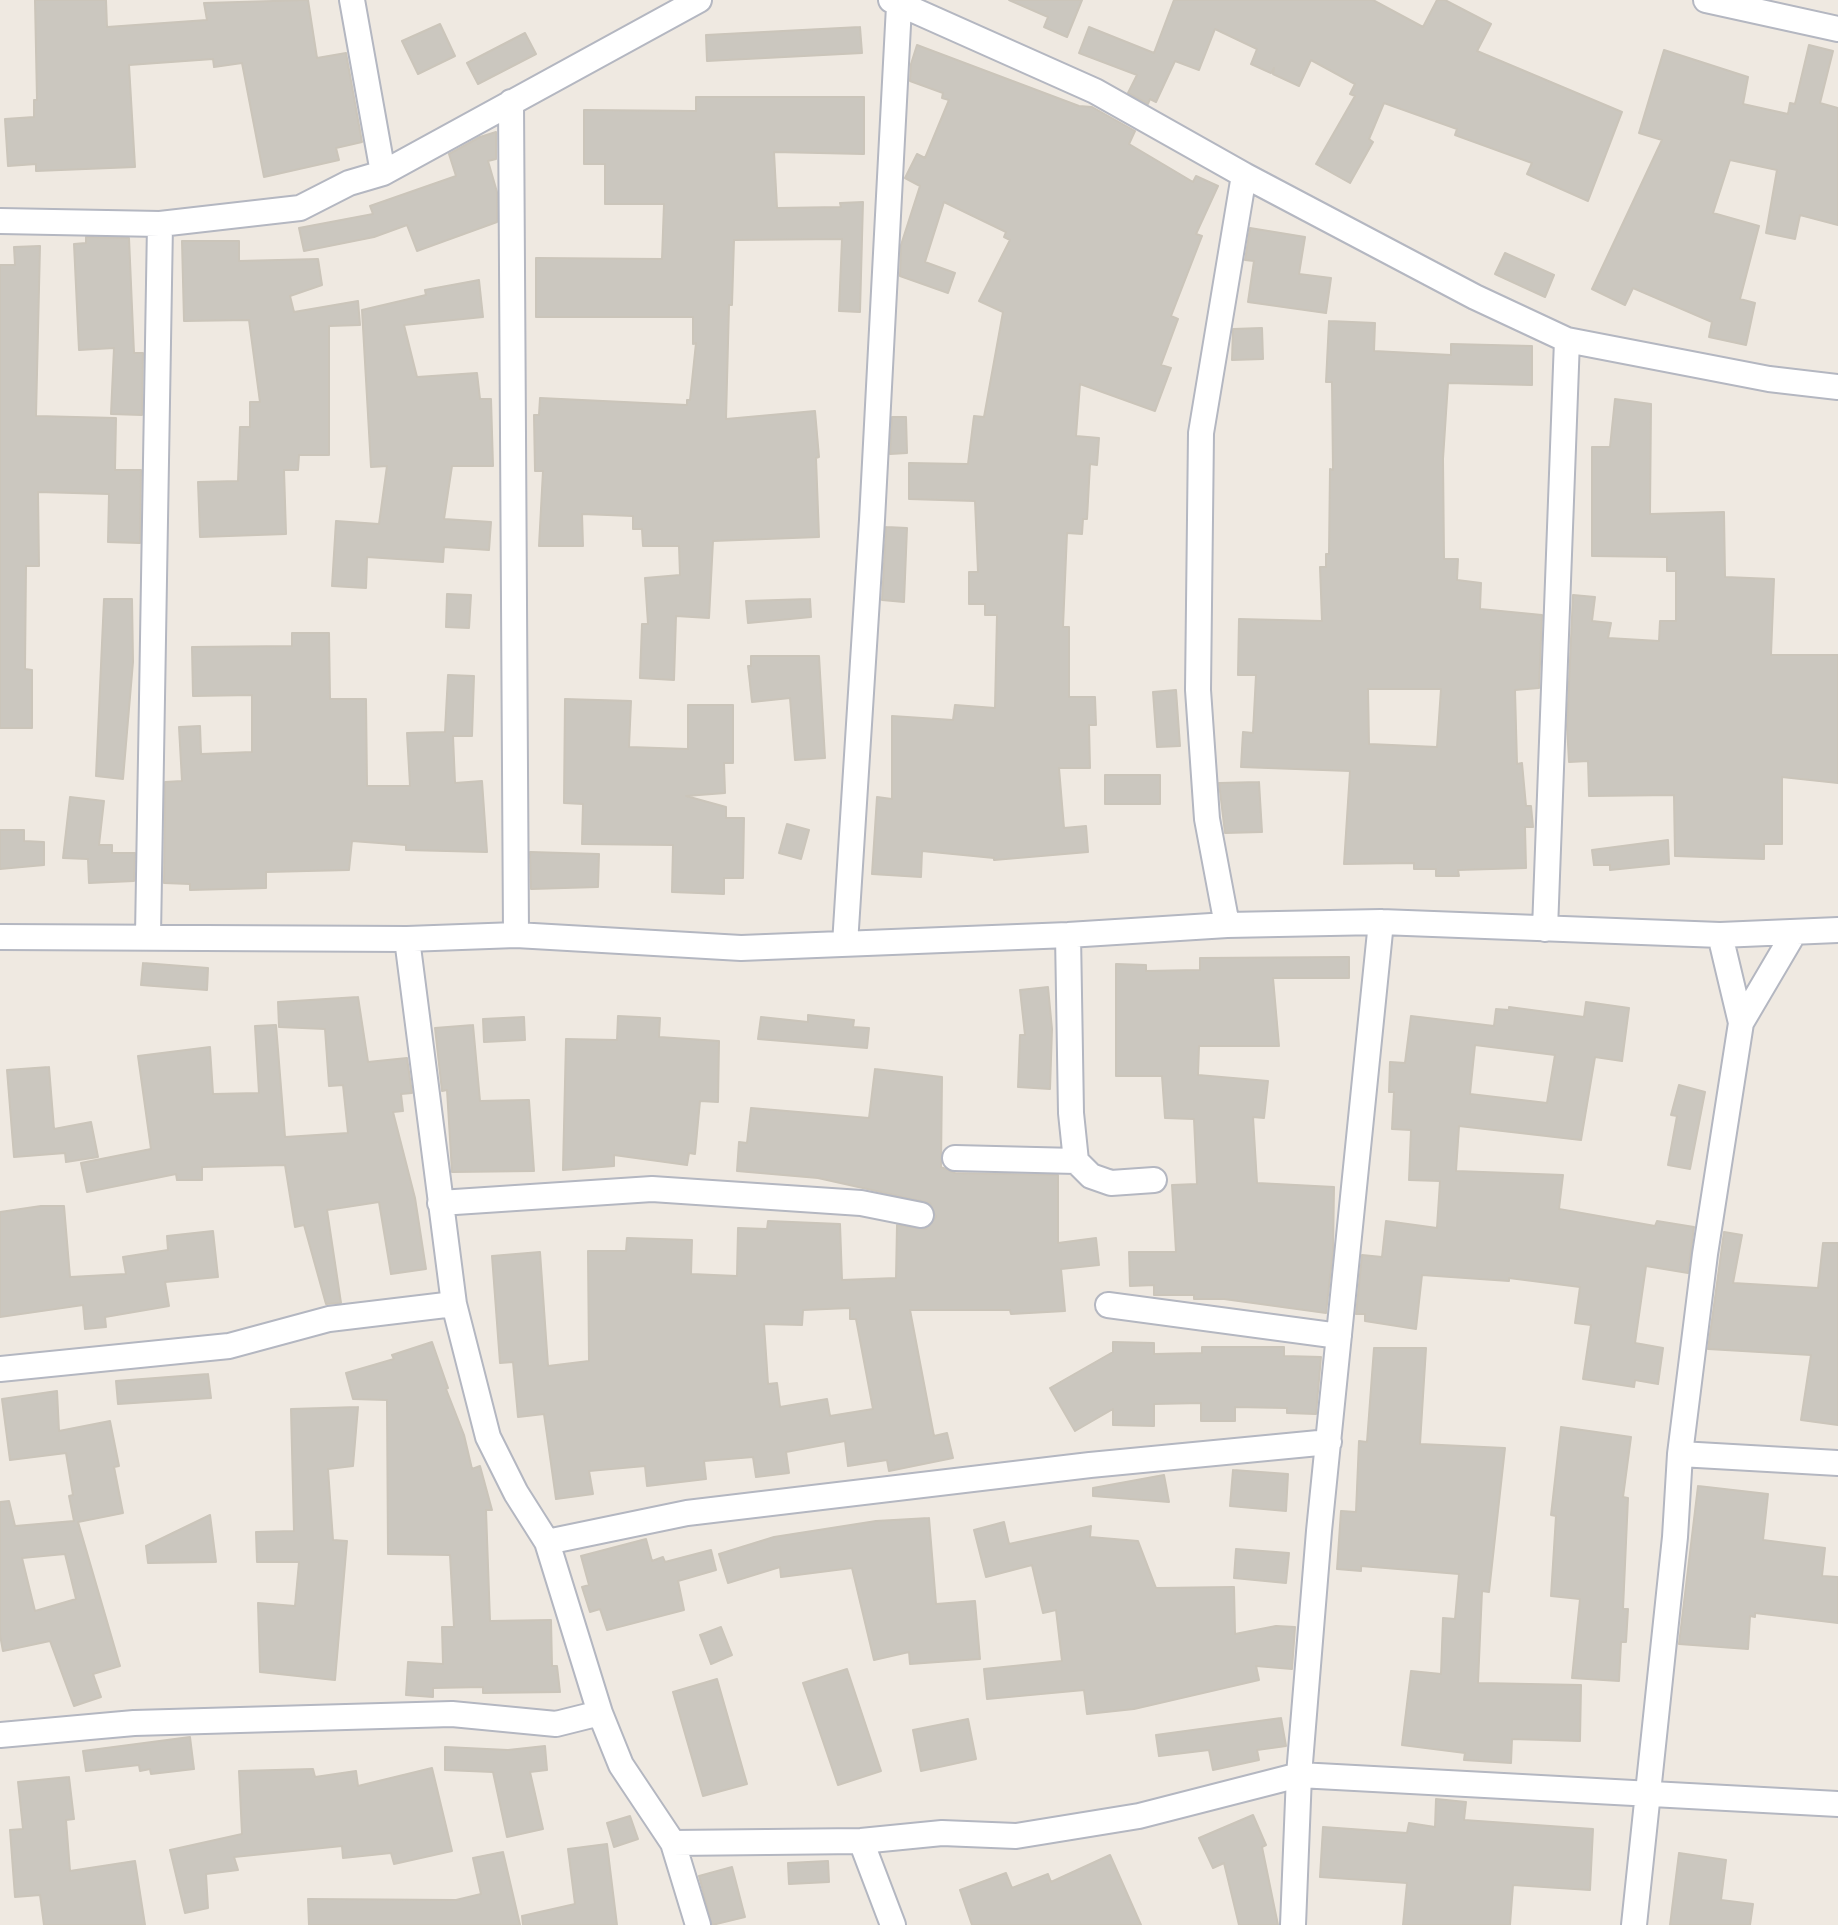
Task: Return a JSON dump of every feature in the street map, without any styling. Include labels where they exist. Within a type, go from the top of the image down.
[{"type":"street","points":[[352,0],[383,173]]},
{"type":"street","points":[[0,221],[160,224],[300,208],[349,183],[383,173],[699,0]]},
{"type":"street","points":[[1706,0],[1838,29]]},
{"type":"street","points":[[845,944],[872,520],[895,3],[1095,91],[1475,297],[1567,340],[1769,379],[1838,387]]},
{"type":"street","points":[[511,102],[516,935]]},
{"type":"street","points":[[1227,925],[1207,819],[1198,690],[1201,433],[1244,174]]},
{"type":"street","points":[[148,935],[160,224]]},
{"type":"street","points":[[1545,929],[1567,340]]},
{"type":"street","points":[[1293,1925],[1299,1775],[1339,1336],[1381,922]]},
{"type":"street","points":[[0,937],[148,935],[407,939],[516,935],[741,947],[1068,936],[1227,925],[1381,922],[1720,935],[1838,930]]},
{"type":"street","points":[[1634,1925],[1675,1537],[1681,1454],[1705,1254],[1741,1023],[1794,933]]},
{"type":"street","points":[[1720,935],[1741,1023]]},
{"type":"street","points":[[1068,936],[1071,1113],[1076,1161],[1091,1176],[1111,1183],[1154,1180]]},
{"type":"street","points":[[407,939],[454,1304],[488,1437],[516,1493],[547,1542],[600,1713],[621,1765],[674,1843],[698,1925]]},
{"type":"street","points":[[955,1158],[1076,1161]]},
{"type":"street","points":[[440,1203],[652,1189],[861,1203],[921,1214]]},
{"type":"street","points":[[0,1370],[229,1346],[329,1320],[454,1304]]},
{"type":"street","points":[[1108,1305],[1339,1336]]},
{"type":"street","points":[[547,1542],[687,1513],[1090,1465],[1329,1441]]},
{"type":"street","points":[[1681,1454],[1838,1464]]},
{"type":"street","points":[[0,1735],[134,1723],[452,1714],[556,1724],[600,1713]]},
{"type":"street","points":[[674,1843],[861,1841],[942,1833],[1016,1836],[1139,1816],[1299,1775],[1838,1804]]},
{"type":"street","points":[[861,1841],[893,1925]]},
{"type":"building","points":[[35,0],[106,0],[107,27],[207,20],[204,3],[308,0],[317,58],[346,53],[362,142],[336,148],[339,160],[264,177],[242,63],[214,67],[213,59],[129,65],[135,167],[36,171],[36,164],[8,166],[5,119],[34,117],[34,100],[37,100]]},
{"type":"building","points":[[1009,0],[1082,0],[1067,37],[1044,27],[1048,17]]},
{"type":"building","points":[[1174,0],[1373,0],[1423,27],[1437,0],[1445,0],[1491,24],[1477,51],[1622,112],[1588,201],[1527,174],[1532,163],[1455,135],[1457,129],[1384,103],[1369,139],[1373,142],[1350,183],[1316,164],[1355,96],[1350,94],[1355,84],[1311,60],[1299,86],[1273,74],[1274,68],[1271,73],[1251,64],[1257,49],[1215,29],[1199,70],[1175,61],[1156,102],[1150,99],[1148,104],[1128,93],[1137,75],[1079,53],[1089,27],[1154,53]]},
{"type":"building","points":[[440,24],[455,56],[418,74],[402,41]]},
{"type":"building","points":[[860,27],[862,53],[707,61],[706,35]]},
{"type":"building","points":[[525,33],[536,54],[478,84],[467,63]]},
{"type":"building","points":[[917,45],[1079,106],[1092,107],[1135,131],[1129,144],[1193,182],[1196,176],[1218,186],[1196,234],[1202,236],[1171,316],[1178,319],[1161,365],[1171,368],[1155,411],[1080,384],[1076,436],[1099,438],[1097,465],[1090,464],[1087,519],[1083,519],[1082,534],[1067,533],[1063,627],[1069,627],[1069,697],[1095,697],[1096,725],[1089,725],[1090,768],[1059,768],[1064,828],[1086,826],[1088,852],[994,860],[922,851],[921,877],[872,874],[877,797],[892,799],[892,716],[953,720],[955,705],[995,708],[997,615],[985,615],[985,604],[969,604],[969,572],[978,572],[975,501],[909,499],[909,463],[968,464],[974,416],[984,417],[1003,312],[979,301],[1010,240],[1004,237],[1006,232],[944,202],[925,262],[955,273],[948,293],[900,276],[901,245],[920,186],[905,178],[917,154],[925,158],[949,100],[942,98],[943,93],[910,81],[911,64]]},
{"type":"building","points":[[1809,45],[1833,51],[1820,103],[1838,108],[1838,225],[1800,215],[1795,239],[1766,233],[1777,170],[1730,160],[1713,213],[1759,226],[1740,299],[1755,303],[1746,345],[1709,337],[1712,322],[1633,288],[1625,305],[1592,289],[1662,140],[1639,133],[1664,50],[1748,77],[1743,104],[1788,114],[1790,103],[1795,104]]},
{"type":"building","points":[[696,97],[864,97],[864,154],[774,152],[777,208],[841,207],[840,203],[863,202],[860,312],[839,311],[842,239],[734,240],[726,419],[815,411],[819,457],[816,458],[819,537],[713,541],[709,618],[676,616],[674,680],[640,678],[642,624],[648,624],[645,578],[680,575],[679,546],[643,546],[642,529],[633,529],[633,516],[582,514],[583,546],[539,546],[543,471],[535,471],[534,415],[539,415],[540,398],[687,405],[687,400],[690,400],[696,343],[693,344],[693,317],[536,317],[536,258],[662,259],[664,204],[605,204],[605,164],[584,164],[584,110],[696,111]]},
{"type":"building","points":[[496,132],[496,159],[488,161],[497,192],[497,222],[417,251],[407,225],[374,237],[304,251],[299,228],[373,214],[370,206],[456,176],[449,154],[480,137]]},
{"type":"building","points":[[1250,228],[1305,237],[1299,274],[1331,278],[1326,313],[1248,302],[1254,261],[1245,260]]},
{"type":"building","points":[[86,237],[129,238],[134,353],[143,353],[142,415],[111,414],[114,348],[79,350],[74,244],[86,243]]},
{"type":"building","points":[[182,241],[239,241],[239,261],[318,259],[322,285],[290,296],[294,312],[358,301],[360,325],[329,326],[329,455],[299,455],[298,470],[284,470],[286,534],[200,537],[198,482],[238,481],[240,427],[250,427],[250,402],[260,402],[249,320],[184,321]]},
{"type":"building","points":[[40,246],[36,416],[116,418],[115,470],[141,470],[140,543],[108,542],[109,494],[38,492],[39,566],[26,566],[25,669],[32,670],[32,728],[0,728],[0,265],[15,265],[14,247]]},
{"type":"building","points":[[1505,253],[1554,275],[1545,297],[1495,274]]},
{"type":"building","points":[[479,280],[483,317],[404,325],[417,377],[477,373],[480,399],[491,399],[493,466],[452,466],[444,519],[491,522],[489,550],[444,547],[443,562],[367,557],[366,588],[332,586],[336,521],[379,524],[387,466],[371,467],[362,310],[426,295],[425,290]]},
{"type":"building","points":[[1329,321],[1375,323],[1374,351],[1451,355],[1451,344],[1532,346],[1532,385],[1448,383],[1443,459],[1444,559],[1458,559],[1457,580],[1481,583],[1480,609],[1542,615],[1539,688],[1515,690],[1517,764],[1522,763],[1526,806],[1531,806],[1533,827],[1525,827],[1526,868],[1458,870],[1459,876],[1436,876],[1436,869],[1414,869],[1414,863],[1344,864],[1350,771],[1241,767],[1243,732],[1253,733],[1256,675],[1238,675],[1239,619],[1322,621],[1320,567],[1326,567],[1326,554],[1329,554],[1330,469],[1333,470],[1332,382],[1326,382]],"holes":[[[1368,689],[1441,689],[1437,747],[1369,744]]]},
{"type":"building","points":[[1262,328],[1263,359],[1232,360],[1233,329]]},
{"type":"building","points":[[1615,399],[1651,404],[1650,514],[1724,512],[1725,577],[1774,579],[1771,655],[1838,655],[1838,783],[1782,777],[1782,844],[1764,844],[1764,859],[1675,856],[1674,795],[1589,796],[1588,761],[1569,762],[1567,726],[1573,595],[1595,597],[1592,621],[1611,623],[1608,638],[1659,641],[1660,621],[1676,621],[1676,571],[1667,571],[1667,557],[1592,556],[1592,447],[1610,447]]},
{"type":"building","points":[[892,417],[906,417],[907,453],[890,454]]},
{"type":"building","points":[[886,527],[907,528],[904,602],[882,600]]},
{"type":"building","points":[[447,594],[471,595],[469,628],[446,627]]},
{"type":"building","points":[[104,599],[132,599],[133,662],[123,779],[96,776]]},
{"type":"building","points":[[810,599],[811,617],[748,623],[746,601]]},
{"type":"building","points":[[292,633],[329,633],[330,699],[366,699],[367,786],[410,786],[407,733],[445,732],[448,675],[474,676],[472,736],[453,736],[455,783],[482,781],[487,852],[406,850],[406,845],[352,841],[349,870],[266,872],[266,888],[190,890],[190,884],[164,883],[165,782],[182,781],[179,727],[200,726],[201,754],[252,752],[252,695],[193,696],[192,647],[292,646]]},
{"type":"building","points":[[751,656],[819,656],[825,758],[795,760],[790,698],[752,702],[748,666],[751,666]]},
{"type":"building","points":[[1176,690],[1180,746],[1157,747],[1153,692]]},
{"type":"building","points":[[565,699],[631,701],[629,747],[688,749],[688,705],[733,705],[733,763],[724,763],[725,793],[686,796],[726,807],[726,818],[744,818],[743,878],[724,878],[724,894],[672,892],[673,845],[582,844],[583,804],[564,803]]},
{"type":"building","points":[[1105,775],[1160,775],[1160,804],[1105,804]]},
{"type":"building","points":[[1259,782],[1262,832],[1225,833],[1219,783]]},
{"type":"building","points":[[70,797],[104,801],[99,845],[112,845],[112,853],[135,853],[134,881],[89,883],[88,859],[63,858]]},
{"type":"building","points":[[787,824],[809,830],[801,859],[779,853]]},
{"type":"building","points":[[0,830],[24,830],[24,841],[44,842],[44,865],[0,869]]},
{"type":"building","points":[[1668,840],[1669,864],[1610,870],[1610,865],[1594,865],[1592,850]]},
{"type":"building","points":[[530,852],[599,854],[598,887],[531,889]]},
{"type":"building","points":[[1349,957],[1349,978],[1273,978],[1279,1046],[1199,1046],[1198,1075],[1268,1081],[1264,1118],[1253,1117],[1257,1183],[1334,1187],[1333,1251],[1326,1313],[1224,1299],[1194,1299],[1194,1295],[1154,1295],[1154,1285],[1130,1286],[1129,1252],[1176,1252],[1172,1185],[1197,1184],[1194,1119],[1165,1118],[1162,1076],[1116,1076],[1116,964],[1146,965],[1146,971],[1200,970],[1200,958]]},
{"type":"building","points":[[143,963],[208,968],[207,990],[141,985]]},
{"type":"building","points":[[1048,987],[1052,1029],[1050,1089],[1018,1087],[1020,1035],[1025,1035],[1020,990]]},
{"type":"building","points":[[358,997],[368,1062],[407,1058],[412,1093],[401,1094],[403,1111],[393,1112],[415,1198],[426,1269],[391,1274],[379,1202],[327,1210],[341,1303],[326,1304],[304,1225],[295,1227],[285,1165],[202,1167],[202,1180],[177,1180],[176,1174],[87,1192],[81,1163],[151,1149],[138,1056],[210,1047],[213,1094],[259,1093],[255,1026],[276,1025],[285,1137],[348,1133],[343,1085],[329,1086],[325,1029],[279,1027],[278,1002]]},
{"type":"building","points":[[1586,1002],[1629,1008],[1622,1061],[1595,1057],[1581,1140],[1459,1126],[1456,1171],[1563,1175],[1559,1209],[1655,1226],[1657,1221],[1694,1227],[1688,1273],[1646,1266],[1635,1343],[1663,1348],[1658,1384],[1635,1380],[1634,1387],[1583,1379],[1591,1325],[1575,1323],[1580,1287],[1509,1278],[1509,1281],[1422,1275],[1416,1329],[1365,1321],[1365,1314],[1356,1314],[1362,1255],[1382,1257],[1386,1221],[1437,1228],[1440,1181],[1409,1180],[1411,1130],[1392,1129],[1394,1092],[1389,1092],[1390,1062],[1405,1063],[1411,1016],[1494,1026],[1496,1009],[1509,1010],[1509,1007],[1584,1017]],"holes":[[[1475,1045],[1555,1055],[1547,1103],[1470,1094]]]},
{"type":"building","points":[[808,1015],[854,1020],[853,1027],[869,1028],[867,1048],[758,1039],[761,1017],[808,1022]]},
{"type":"building","points":[[618,1016],[660,1018],[659,1037],[719,1041],[718,1102],[700,1101],[695,1154],[689,1153],[687,1165],[614,1155],[614,1166],[563,1170],[566,1039],[617,1040]]},
{"type":"building","points":[[524,1017],[525,1040],[484,1042],[483,1019]]},
{"type":"building","points":[[473,1025],[480,1101],[529,1100],[534,1171],[452,1172],[447,1090],[442,1091],[435,1028]]},
{"type":"building","points":[[49,1067],[54,1129],[91,1122],[98,1157],[66,1162],[65,1153],[14,1157],[7,1070]]},
{"type":"building","points":[[875,1069],[942,1077],[941,1167],[955,1173],[1058,1175],[1058,1243],[1096,1238],[1099,1265],[1061,1269],[1065,1311],[1011,1314],[1010,1310],[910,1310],[934,1436],[947,1433],[953,1458],[889,1471],[887,1460],[848,1466],[845,1441],[786,1452],[789,1473],[756,1477],[753,1457],[704,1461],[706,1479],[647,1486],[645,1466],[589,1471],[593,1494],[556,1499],[544,1414],[518,1417],[513,1362],[500,1363],[492,1256],[540,1252],[548,1366],[589,1361],[588,1251],[626,1251],[627,1238],[692,1240],[691,1274],[737,1276],[738,1228],[767,1229],[768,1221],[840,1224],[842,1280],[896,1278],[897,1225],[926,1229],[936,1217],[930,1203],[818,1178],[737,1171],[739,1142],[747,1143],[751,1108],[869,1118]],"holes":[[[850,1308],[850,1319],[856,1319],[873,1409],[830,1416],[827,1399],[780,1407],[777,1383],[768,1384],[764,1324],[802,1325],[803,1310]]]},
{"type":"building","points":[[1679,1085],[1705,1092],[1690,1169],[1668,1165],[1677,1116],[1671,1115]]},
{"type":"building","points":[[41,1206],[64,1206],[70,1277],[126,1274],[123,1257],[168,1250],[167,1236],[213,1231],[218,1277],[165,1282],[169,1306],[105,1317],[106,1327],[85,1329],[83,1305],[0,1317],[0,1212]]},
{"type":"building","points":[[1724,1232],[1742,1235],[1733,1283],[1818,1288],[1823,1243],[1838,1243],[1838,1425],[1801,1420],[1811,1355],[1708,1349]]},
{"type":"building","points":[[432,1342],[464,1435],[472,1469],[480,1466],[492,1510],[486,1510],[490,1621],[551,1620],[552,1666],[557,1666],[560,1692],[483,1693],[483,1687],[433,1688],[433,1697],[406,1695],[408,1662],[443,1664],[442,1627],[454,1627],[450,1555],[388,1554],[387,1400],[353,1399],[346,1373],[394,1359],[392,1355]]},
{"type":"building","points":[[1113,1342],[1154,1343],[1154,1354],[1202,1353],[1202,1347],[1284,1347],[1284,1356],[1321,1357],[1316,1414],[1287,1413],[1287,1408],[1235,1407],[1235,1421],[1201,1421],[1201,1403],[1154,1404],[1154,1426],[1113,1425],[1113,1409],[1075,1431],[1050,1388],[1113,1352]]},
{"type":"building","points":[[1374,1348],[1426,1348],[1420,1444],[1505,1448],[1489,1592],[1482,1591],[1478,1683],[1581,1685],[1580,1741],[1512,1739],[1511,1763],[1464,1760],[1465,1753],[1402,1745],[1411,1671],[1441,1674],[1443,1618],[1455,1619],[1459,1574],[1361,1566],[1361,1571],[1337,1569],[1341,1511],[1356,1512],[1359,1441],[1367,1442]]},
{"type":"building","points":[[208,1374],[211,1398],[118,1404],[116,1381]]},
{"type":"building","points":[[57,1391],[59,1431],[110,1421],[119,1466],[114,1467],[123,1513],[78,1522],[120,1666],[93,1674],[101,1697],[74,1706],[50,1641],[3,1651],[0,1635],[0,1502],[9,1501],[15,1526],[74,1521],[66,1453],[10,1460],[2,1399]],"holes":[[[65,1554],[76,1599],[35,1611],[22,1558]]]},
{"type":"building","points":[[358,1407],[353,1466],[328,1469],[333,1540],[347,1541],[335,1680],[260,1672],[258,1603],[295,1606],[299,1562],[257,1562],[256,1532],[294,1531],[291,1409]]},
{"type":"building","points":[[1561,1427],[1631,1437],[1623,1497],[1628,1498],[1623,1609],[1628,1609],[1626,1642],[1621,1642],[1619,1681],[1572,1678],[1580,1599],[1551,1596],[1556,1516],[1551,1515]]},
{"type":"building","points":[[1233,1470],[1288,1474],[1286,1511],[1230,1506]]},
{"type":"building","points":[[1164,1475],[1169,1502],[1093,1496],[1093,1488]]},
{"type":"building","points":[[1698,1486],[1768,1494],[1763,1540],[1825,1548],[1822,1576],[1838,1577],[1838,1623],[1755,1613],[1755,1617],[1750,1616],[1748,1649],[1679,1644]]},
{"type":"building","points":[[210,1515],[216,1562],[148,1563],[146,1546]]},
{"type":"building","points":[[929,1518],[936,1604],[975,1601],[980,1659],[910,1664],[909,1652],[874,1660],[852,1568],[781,1577],[780,1567],[728,1583],[719,1554],[774,1537],[876,1521]]},
{"type":"building","points":[[1004,1522],[1009,1544],[1091,1526],[1090,1537],[1138,1541],[1156,1588],[1234,1587],[1235,1634],[1276,1626],[1295,1627],[1292,1669],[1256,1666],[1259,1680],[1134,1709],[1087,1714],[1084,1690],[987,1699],[984,1669],[1062,1661],[1056,1610],[1043,1613],[1032,1565],[986,1577],[974,1530]]},
{"type":"building","points":[[646,1539],[652,1561],[663,1557],[665,1562],[711,1550],[716,1570],[678,1581],[684,1610],[607,1630],[600,1609],[590,1612],[582,1587],[589,1585],[581,1556]]},
{"type":"building","points":[[1236,1549],[1289,1553],[1286,1583],[1234,1578]]},
{"type":"building","points":[[721,1627],[732,1655],[711,1664],[700,1635]]},
{"type":"building","points":[[847,1669],[881,1771],[838,1785],[803,1683]]},
{"type":"building","points":[[717,1679],[747,1784],[703,1796],[673,1692]]},
{"type":"building","points":[[1281,1718],[1286,1746],[1257,1750],[1259,1760],[1213,1770],[1209,1750],[1159,1756],[1156,1735]]},
{"type":"building","points":[[968,1719],[976,1759],[921,1771],[913,1730]]},
{"type":"building","points":[[190,1737],[194,1769],[151,1774],[150,1769],[140,1771],[139,1765],[86,1771],[83,1751]]},
{"type":"building","points":[[545,1746],[547,1770],[530,1772],[543,1829],[507,1837],[493,1772],[445,1770],[445,1747],[508,1750]]},
{"type":"building","points":[[432,1768],[452,1851],[394,1864],[391,1853],[343,1858],[342,1846],[234,1857],[238,1870],[206,1874],[208,1908],[185,1913],[170,1850],[242,1834],[239,1771],[313,1769],[315,1777],[356,1771],[358,1786]]},
{"type":"building","points":[[69,1777],[74,1819],[66,1820],[70,1871],[135,1861],[145,1925],[44,1925],[40,1895],[15,1897],[10,1830],[23,1829],[18,1782]]},
{"type":"building","points":[[1436,1799],[1466,1802],[1464,1820],[1593,1829],[1590,1890],[1513,1885],[1510,1925],[1403,1925],[1407,1883],[1320,1877],[1323,1827],[1407,1833],[1409,1823],[1435,1827]]},
{"type":"building","points":[[1253,1815],[1266,1845],[1262,1847],[1278,1925],[1239,1925],[1224,1863],[1213,1868],[1199,1838]]},
{"type":"building","points":[[630,1816],[638,1839],[614,1847],[607,1823]]},
{"type":"building","points":[[607,1844],[617,1925],[523,1925],[522,1916],[575,1904],[568,1849]]},
{"type":"building","points":[[503,1852],[520,1925],[309,1925],[308,1899],[456,1900],[481,1894],[473,1858]]},
{"type":"building","points":[[1679,1853],[1726,1860],[1721,1900],[1753,1904],[1750,1925],[1670,1925]]},
{"type":"building","points":[[1110,1855],[1141,1925],[972,1925],[960,1890],[1006,1873],[1012,1888],[1048,1874],[1051,1882]]},
{"type":"building","points":[[828,1861],[829,1882],[789,1884],[788,1863]]},
{"type":"building","points":[[732,1867],[745,1917],[712,1925],[699,1876]]}]
